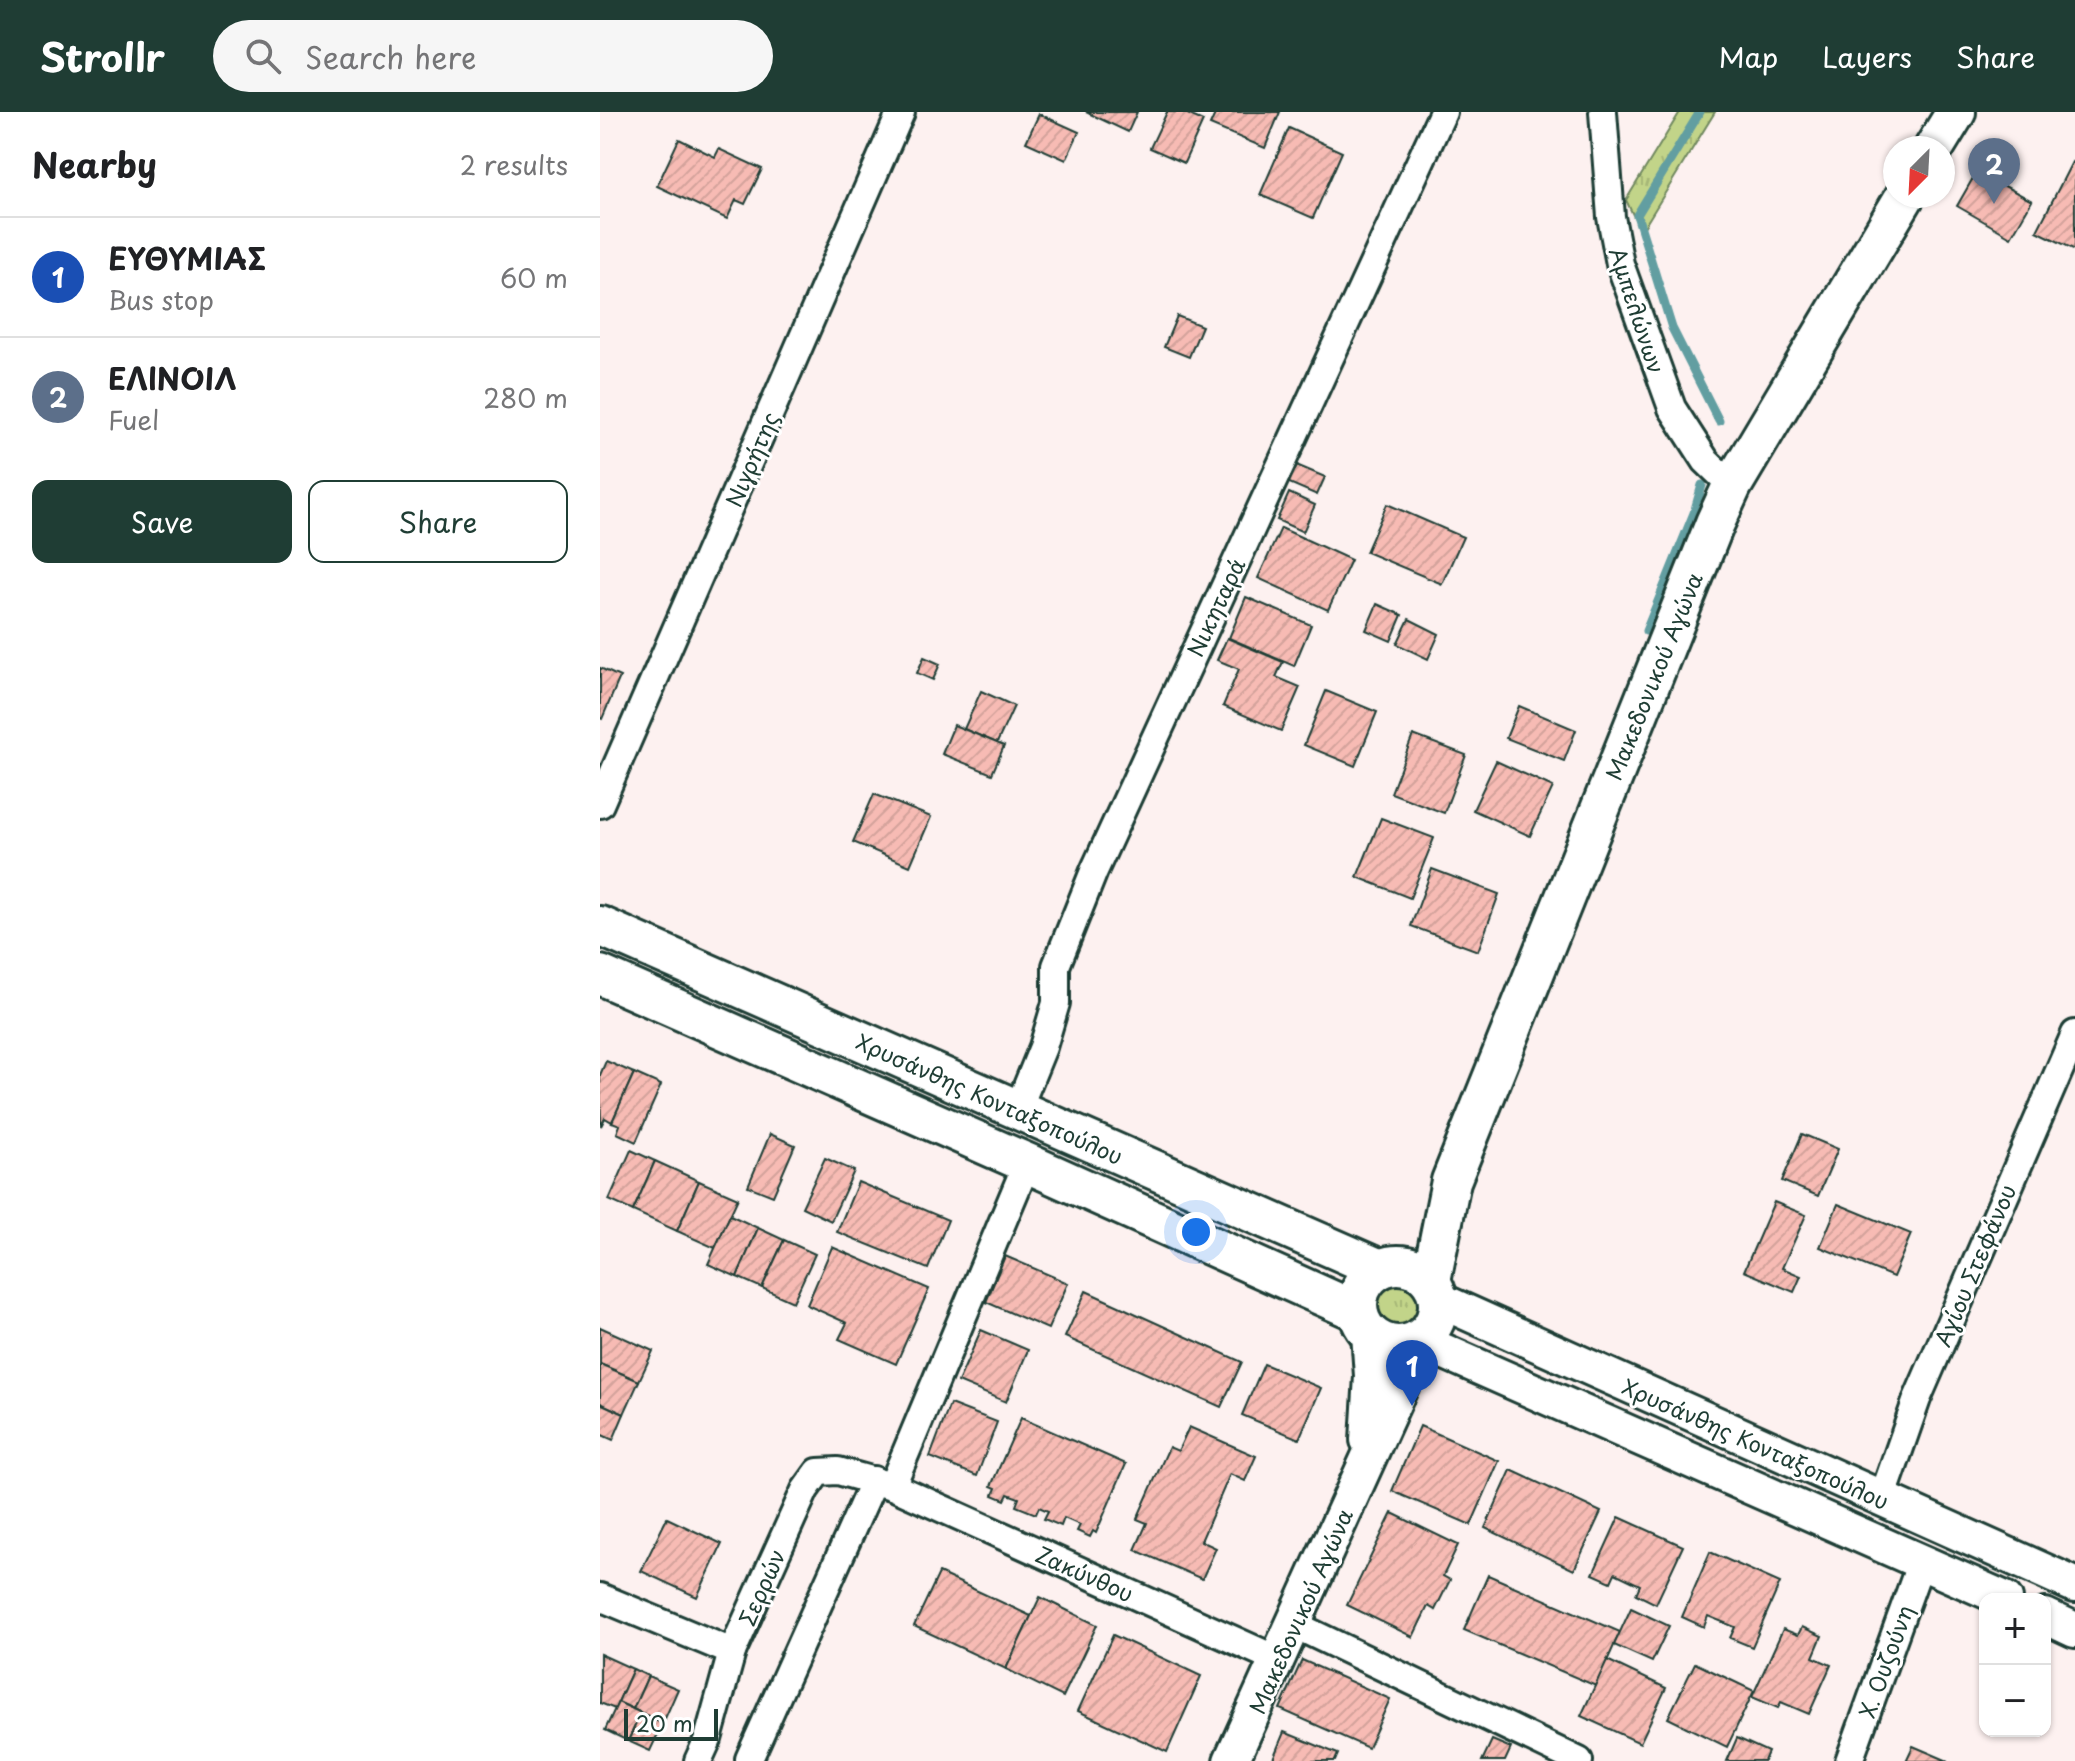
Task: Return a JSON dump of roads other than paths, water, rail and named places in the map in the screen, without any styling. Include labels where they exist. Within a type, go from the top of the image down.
[{"type":"main road","points":[[1941,136],[1956,112]]},
{"type":"main road","name":"Μακεδονικού Αγώνα","points":[[1451,1181],[1732,486],[1898,208]]},
{"type":"main road","name":"Χρυσάνθης Κονταξοπούλου","points":[[600,926],[1017,1111],[1383,1267]]},
{"type":"main road","name":"Χρυσάνθης Κονταξοπούλου","points":[[600,975],[1027,1163],[1364,1322]]},
{"type":"main road","points":[[1451,1181],[1435,1290],[1435,1323],[1414,1342],[1387,1344],[1364,1322],[1358,1300],[1362,1287],[1369,1276],[1406,1248],[1451,1181]]},
{"type":"main road","points":[[1383,1267],[1411,1266],[1422,1272],[1435,1290]]},
{"type":"street","name":"Νιγρήτης","points":[[600,804],[901,112]]},
{"type":"street","name":"Νικηταρά","points":[[1017,1111],[1043,1047],[1056,1003],[1056,966],[1094,871],[1443,112]]},
{"type":"street","name":"Αμπελώνων","points":[[1603,112],[1611,217],[1620,264],[1672,408],[1706,461],[1732,486]]},
{"type":"street","name":"Αγίου Στεφάνου","points":[[1882,1499],[1917,1399],[2075,1034]]},
{"type":"street","points":[[703,1750],[751,1760],[883,1483],[1027,1163]]},
{"type":"street","name":"Χρυσάνθης Κονταξοπούλου","points":[[1435,1290],[1882,1499],[2075,1585]]},
{"type":"street","name":"Μακεδονικού Αγώνα","points":[[1364,1322],[1372,1376],[1367,1461]]},
{"type":"street","name":"Χρυσάνθης Κονταξοπούλου","points":[[1414,1342],[1991,1593]]},
{"type":"street","name":"Μακεδονικού Αγώνα","points":[[1231,1761],[1402,1384],[1414,1342]]},
{"type":"street","name":"Σερρών","points":[[703,1750],[732,1652],[812,1479],[818,1472],[838,1471],[883,1483]]},
{"type":"street","name":"Ζακύνθου","points":[[883,1483],[1278,1660]]},
{"type":"street","name":"Χ. Ουζούνη","points":[[1849,1761],[1921,1562]]},
{"type":"street","points":[[600,1597],[732,1652]]},
{"type":"street","points":[[2051,1619],[2075,1630]]},
{"type":"street","points":[[1295,1625],[1579,1761]]},
{"type":"waterway","points":[[1700,112],[1637,215],[1672,328],[1719,421]]},
{"type":"waterway","points":[[1646,631],[1694,513],[1702,485]]},
{"type":"place","name":"ΕΛΙΝΟΙΛ","points":[[1994,204]]},
{"type":"place","name":"ΕΥΘΥΜΙΑΣ","points":[[1412,1406]]}]
